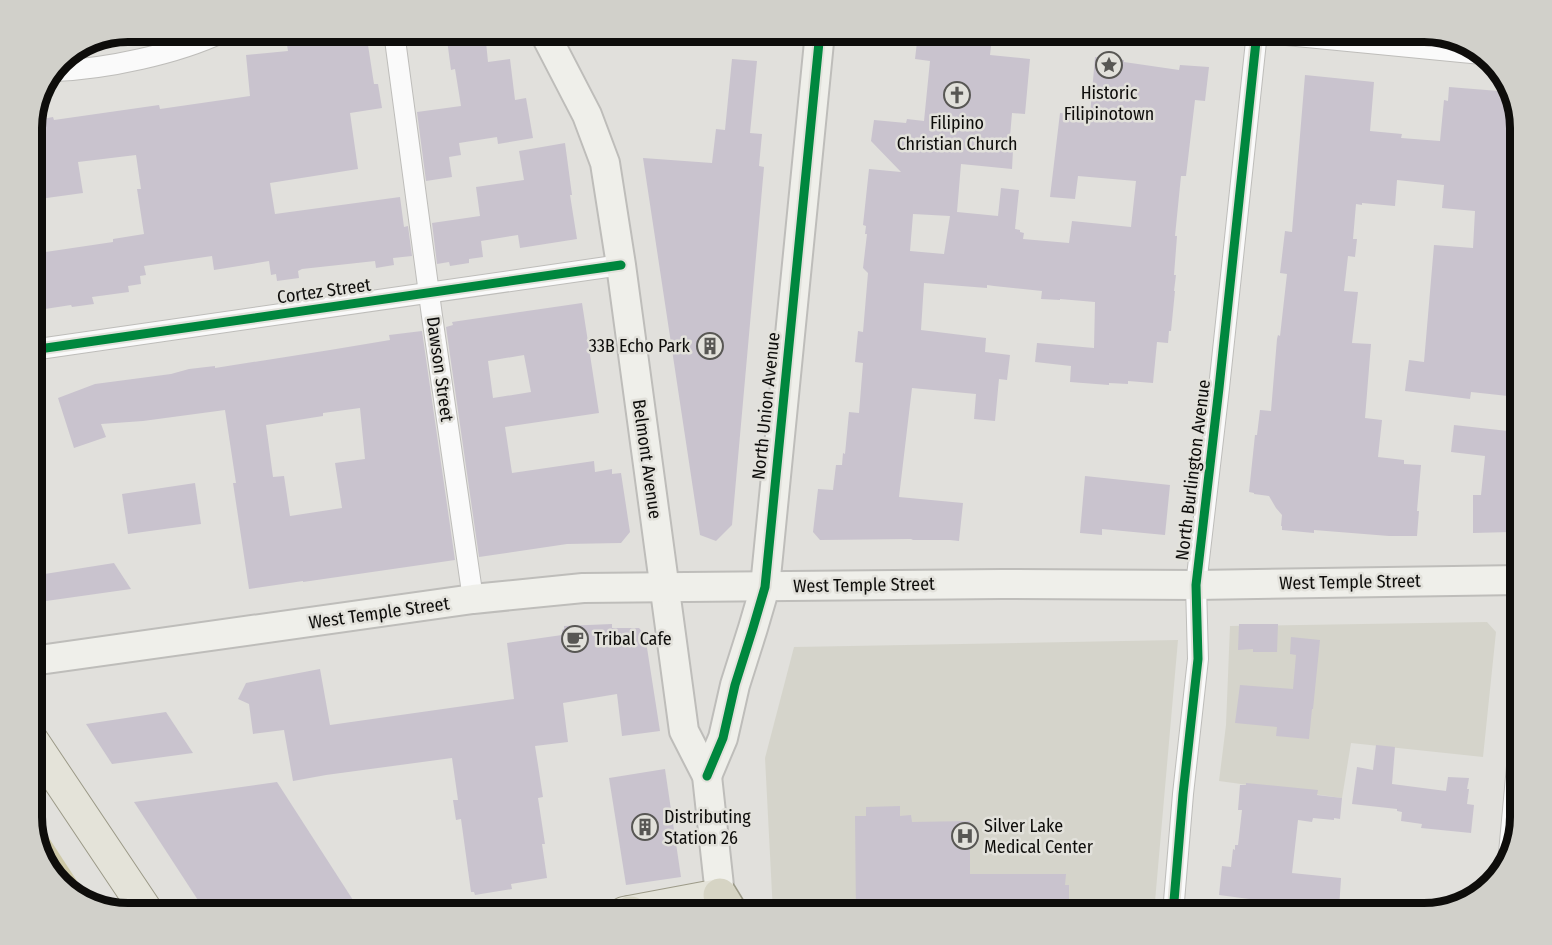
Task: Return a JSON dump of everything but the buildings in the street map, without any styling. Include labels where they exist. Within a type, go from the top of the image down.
[{"type":"main road","name":"Belmont Avenue","points":[[549,42],[586,115],[605,163],[621,265],[684,732],[706,776],[721,903]]},
{"type":"main road","name":"North Union Avenue","points":[[706,776],[723,738],[735,685],[765,586],[819,42]]},
{"type":"main road","name":"West Temple Street","points":[[42,660],[473,599],[583,588],[989,584],[1196,585],[1510,580]]},
{"type":"main road","points":[[42,755],[141,903]]},
{"type":"street","points":[[65,70],[128,61],[174,42]]},
{"type":"street","name":"Dawson Street","points":[[395,42],[473,599]]},
{"type":"street","name":"North Burlington Avenue","points":[[1174,903],[1198,659],[1196,585],[1255,42]]},
{"type":"street","points":[[1359,42],[1463,52]]},
{"type":"street","name":"Cortez Street","points":[[42,349],[621,265]]},
{"type":"shaded area","points":[[1487,622],[1496,632],[1483,757],[1351,743],[1342,798],[1219,781],[1226,725],[1230,626]]},
{"type":"shaded area","name":"Silver Lake Medical Center","points":[[1178,640],[1155,903],[772,903],[765,758],[794,647]]},
{"type":"shaded area","points":[[43,829],[82,889],[67,878],[54,860]]},
{"type":"cycle path","points":[[707,776],[723,738],[735,685],[765,587],[819,42]]},
{"type":"cycle path","points":[[1174,903],[1198,659],[1196,585],[1256,42]]},
{"type":"cycle path","points":[[42,349],[621,265]]},
{"type":"place","name":"Historic Filipinotown","points":[[1109,65]]},
{"type":"place","name":"Filipino Christian Church","points":[[957,95]]},
{"type":"place","name":"33B Echo Park","points":[[710,346]]},
{"type":"place","name":"Tribal Cafe","points":[[575,639]]},
{"type":"place","name":"Distributing Station 26","points":[[645,827]]},
{"type":"place","name":"Silver Lake Medical Center","points":[[965,836]]}]
